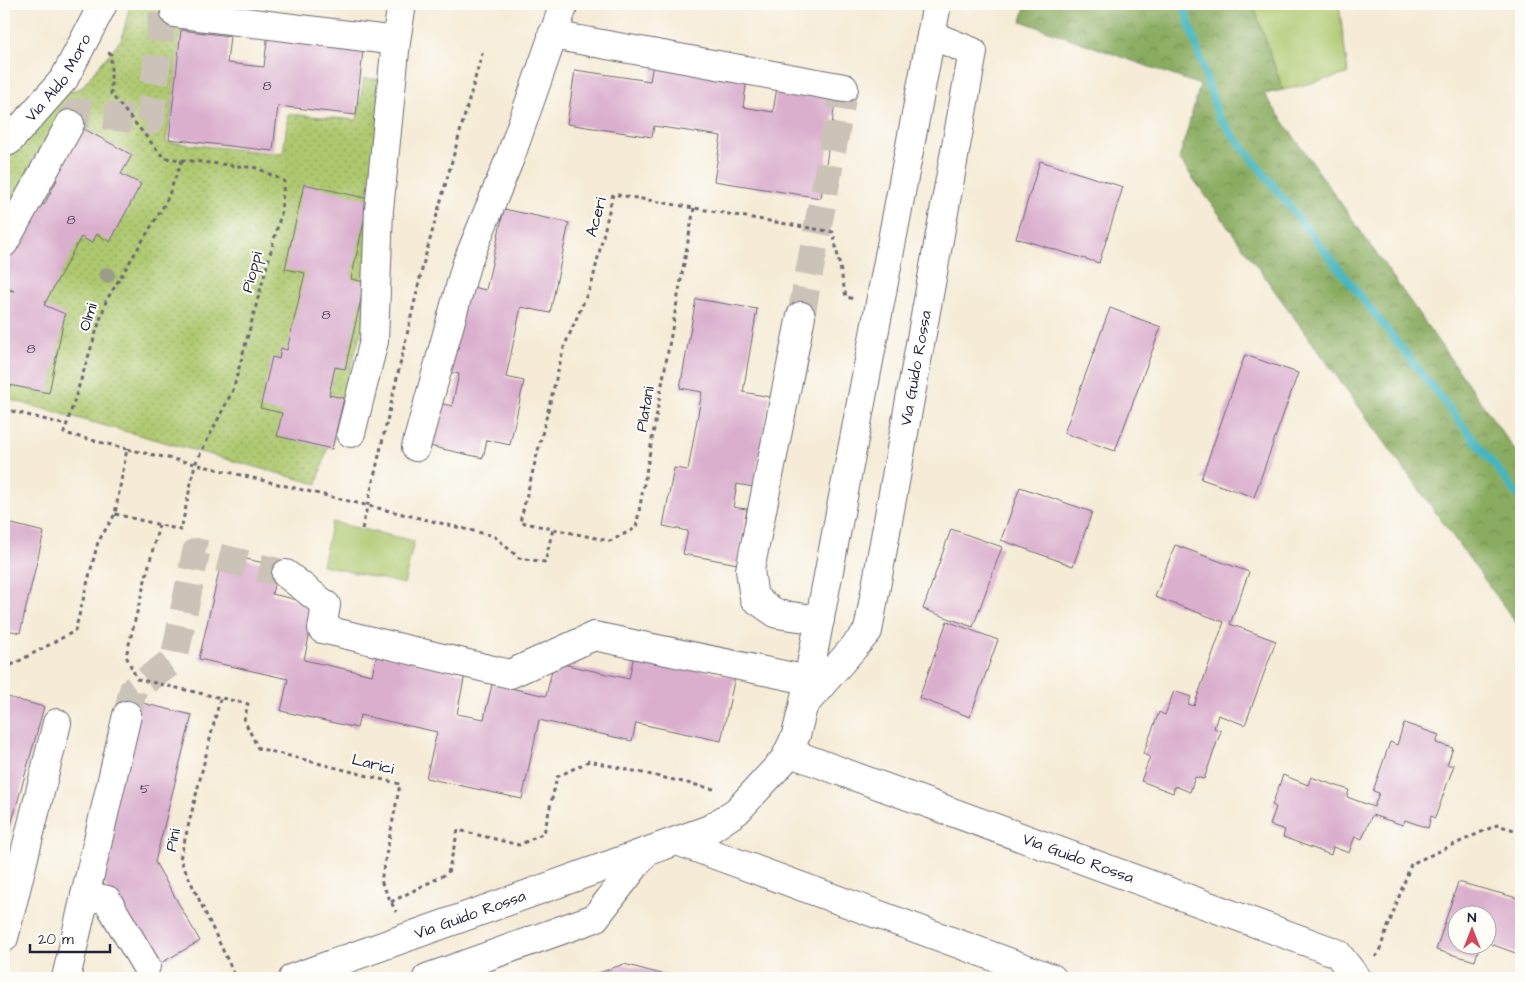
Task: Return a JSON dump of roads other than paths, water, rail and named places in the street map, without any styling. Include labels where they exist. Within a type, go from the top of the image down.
[{"type":"street","name":"Via Aldo Moro","points":[[4,143],[9,141],[64,79],[103,4]]},
{"type":"street","points":[[351,433],[374,341],[379,210],[396,41],[402,4]]},
{"type":"street","points":[[416,447],[466,264],[510,158],[564,4]]},
{"type":"street","name":"Via Guido Rossa","points":[[293,978],[710,829],[737,811],[784,759],[796,735],[803,706],[937,4]]},
{"type":"street","points":[[175,13],[396,41]]},
{"type":"street","points":[[552,35],[844,88]]},
{"type":"street","name":"Via Guido Rossa","points":[[803,706],[868,631],[974,52],[931,35]]},
{"type":"street","points":[[4,243],[70,124]]},
{"type":"street","points":[[801,316],[750,570],[754,598],[777,614],[820,620]]},
{"type":"street","points":[[286,574],[326,605],[322,629],[510,674],[594,636],[808,680]]},
{"type":"street","points":[[66,978],[127,715]]},
{"type":"street","points":[[4,938],[57,722]]},
{"type":"street","name":"Via Guido Rossa","points":[[788,752],[1338,953],[1355,977]]},
{"type":"street","points":[[676,841],[1052,978]]},
{"type":"street","points":[[427,978],[595,918],[646,852]]},
{"type":"street","points":[[86,895],[107,900],[146,966]]},
{"type":"waterway","points":[[1183,4],[1218,116],[1521,499]]},
{"type":"tunnel","points":[[70,124],[76,112],[150,121],[163,12],[175,13]]},
{"type":"tunnel","points":[[801,316],[844,88]]},
{"type":"tunnel","points":[[127,715],[133,690],[174,660],[196,552],[286,574]]}]
